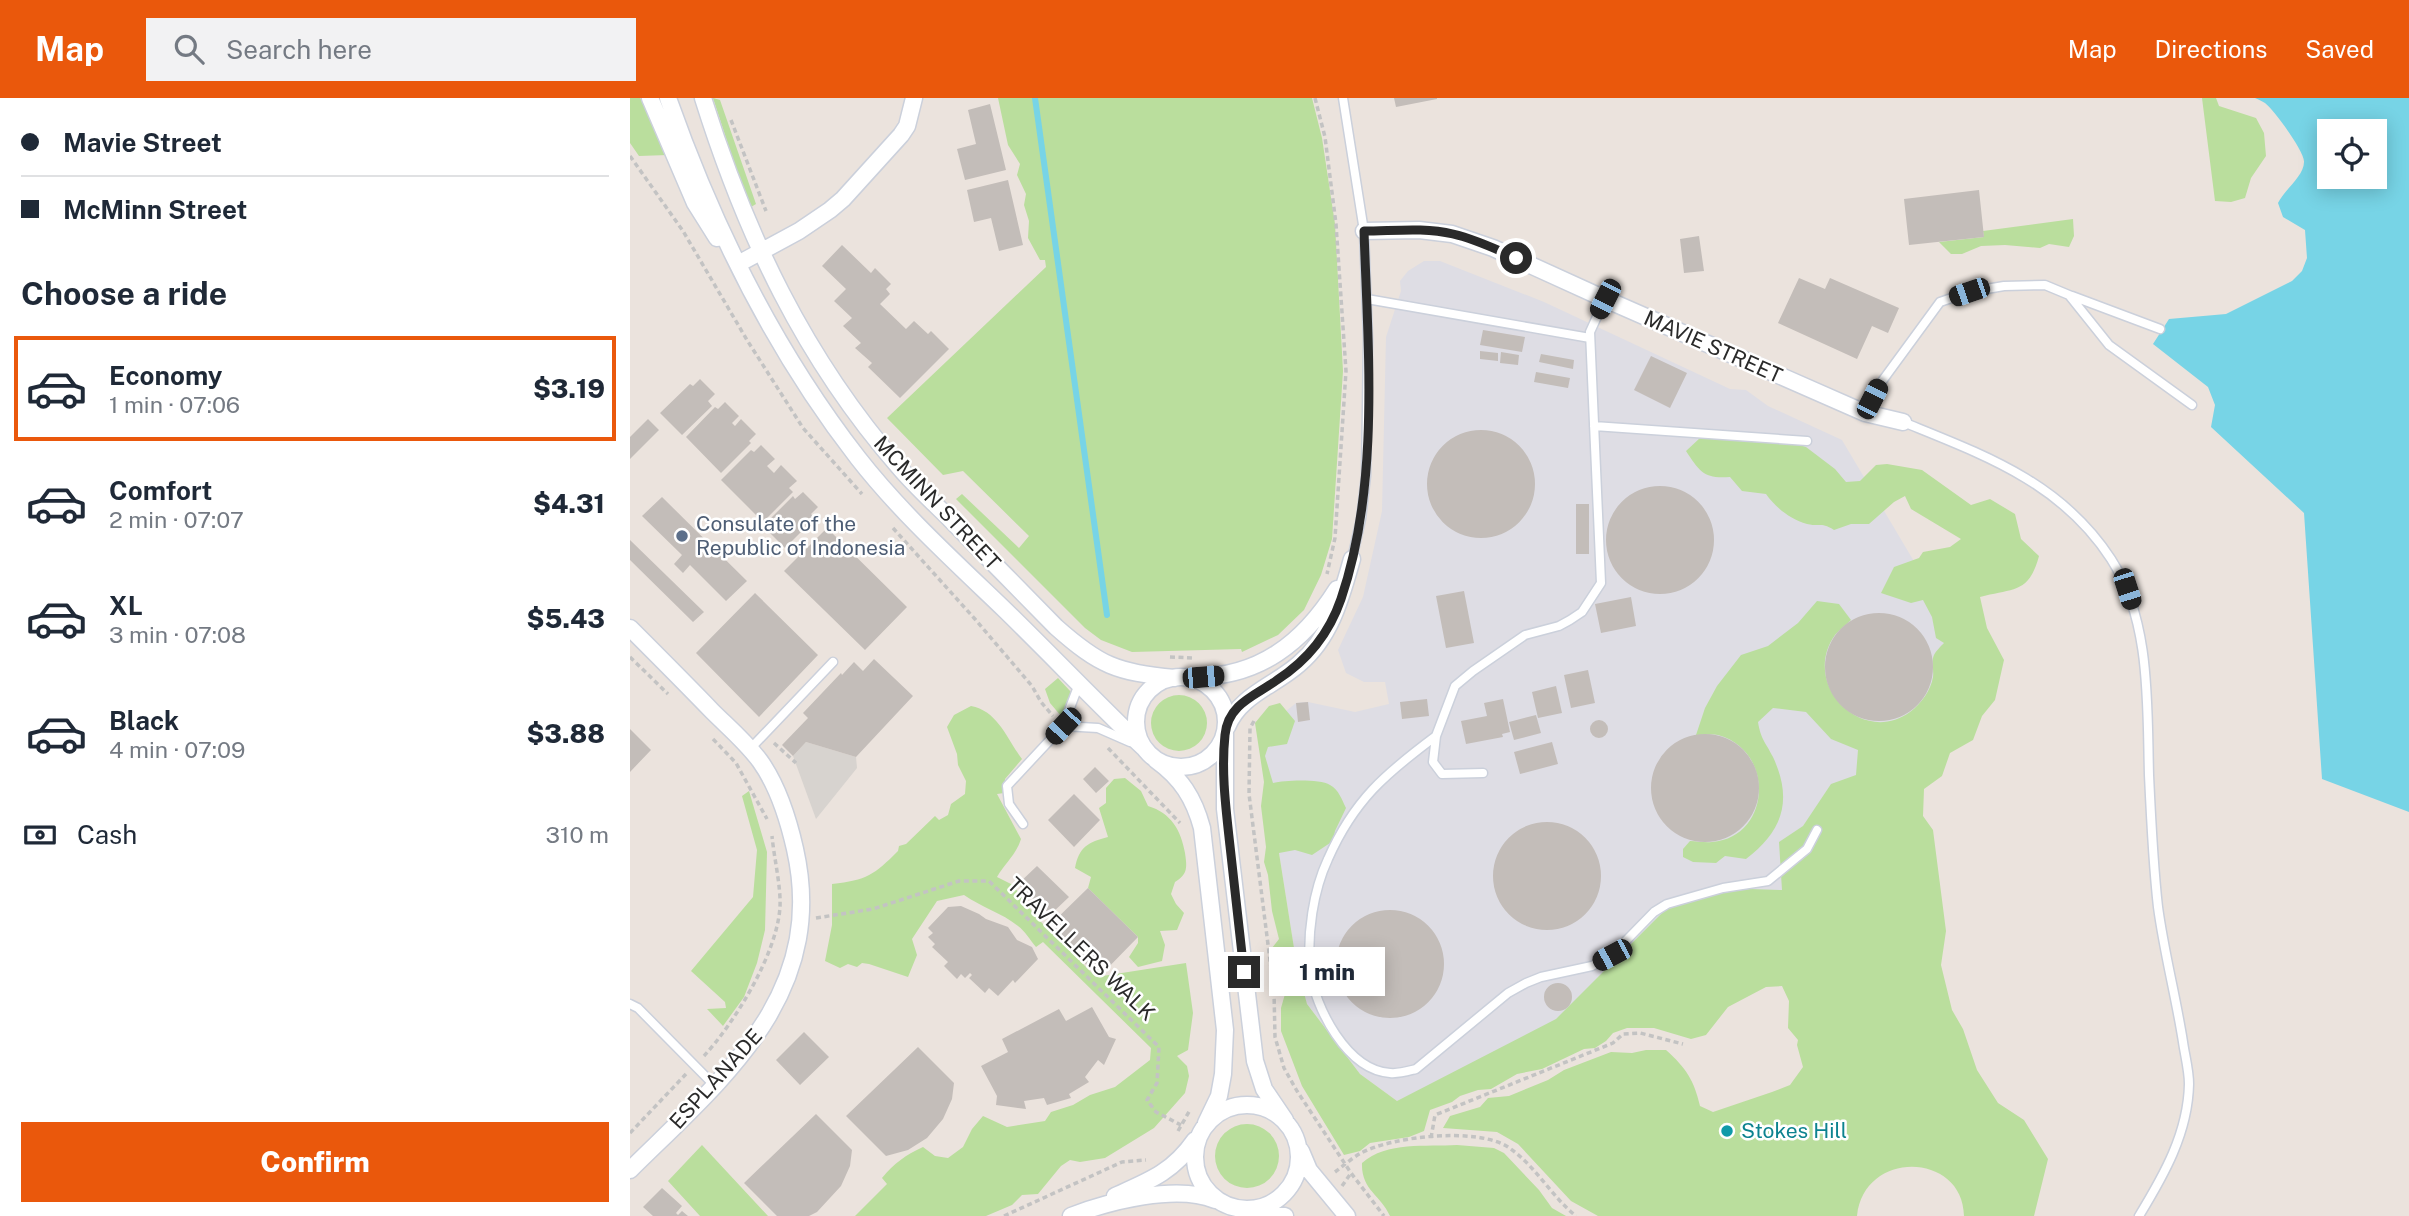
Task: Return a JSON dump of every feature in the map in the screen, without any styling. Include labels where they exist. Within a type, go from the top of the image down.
[{"type":"street","name":"MCMINN STREET","points":[[650,98],[695,203],[712,232],[738,264]]},
{"type":"street","name":"MCMINN STREET","points":[[668,98],[706,194],[774,334],[817,402],[859,459],[930,538],[1183,784],[1197,810],[1202,828],[1225,1030],[1219,1096],[1202,1130]]},
{"type":"street","name":"MCMINN STREET","points":[[703,98],[737,199],[760,252],[812,350],[900,468],[1078,646],[1114,668],[1142,675],[1180,677]]},
{"type":"street","points":[[738,264],[815,221],[842,199],[901,135],[907,126],[914,98]]},
{"type":"street","name":"MAVIE STREET","points":[[1364,231],[1419,230],[1452,234],[1493,247],[1865,413],[1903,422]]},
{"type":"street","points":[[1352,559],[1334,617],[1317,646],[1298,665],[1239,706],[1216,750],[1202,762],[1179,767],[1167,765],[1149,753],[1138,733],[1136,721],[1142,700],[1157,684],[1180,677],[1236,673],[1256,666],[1283,650],[1302,635],[1329,601],[1352,559]]},
{"type":"street","name":"ESPLANADE","points":[[630,628],[750,749],[767,772],[792,833],[798,862],[800,921],[795,953],[787,978],[768,1018],[742,1056],[715,1086],[630,1170]]},
{"type":"street","points":[[1180,677],[1207,686],[1217,694],[1225,713],[1225,809],[1255,1061],[1264,1088],[1293,1130],[1304,1160],[1321,1186],[1347,1216]]},
{"type":"street","points":[[1073,1215],[1164,1174],[1183,1157],[1202,1130],[1225,1108],[1240,1104],[1256,1105],[1270,1110],[1284,1120]]},
{"type":"street","points":[[1202,1130],[1194,1150],[1197,1175],[1215,1198],[1234,1207],[1265,1206],[1285,1193],[1294,1181],[1299,1167],[1298,1142]]},
{"type":"street","points":[[1073,1215],[1134,1199],[1171,1193],[1198,1195],[1234,1207],[1285,1216]]},
{"type":"lane","points":[[1343,98],[1364,231],[1368,340],[1366,476],[1361,519],[1352,559]]},
{"type":"lane","points":[[1865,413],[1880,384],[1940,302],[1969,292],[2004,286],[2045,285],[2160,329]]},
{"type":"lane","points":[[2069,295],[2109,345],[2192,405]]},
{"type":"lane","points":[[1367,299],[1590,338]]},
{"type":"lane","points":[[1483,774],[1442,774],[1433,762],[1436,736],[1455,686],[1520,638],[1570,621],[1582,612],[1601,583],[1590,338],[1592,324],[1605,299]]},
{"type":"lane","points":[[1903,422],[1976,452],[2029,480],[2063,503],[2111,559],[2127,589],[2139,628],[2148,737],[2151,839],[2159,909],[2189,1082],[2186,1115],[2178,1143],[2165,1172],[2139,1216]]},
{"type":"lane","points":[[1594,426],[1807,441]]},
{"type":"lane","points":[[750,749],[833,662]]},
{"type":"lane","points":[[1023,824],[1009,804],[1007,786],[1063,726],[1079,684]]},
{"type":"lane","points":[[1063,726],[1098,728],[1149,753]]},
{"type":"lane","points":[[1436,736],[1398,764],[1370,791],[1348,818],[1326,862],[1314,905],[1310,968],[1315,994],[1347,1051],[1378,1071],[1404,1073],[1416,1069],[1508,993],[1541,977],[1591,966],[1612,955],[1654,912],[1667,904],[1723,888],[1768,881],[1807,849],[1817,830]]},
{"type":"lane","points":[[630,1004],[638,1008],[715,1086]]},
{"type":"path","points":[[1315,98],[1325,137],[1336,224],[1346,371],[1335,538],[1326,576]]},
{"type":"path","points":[[727,109],[768,217]]},
{"type":"path","points":[[630,156],[683,231],[803,428],[867,500]]},
{"type":"path","points":[[885,520],[974,618],[1032,686],[1046,709],[1063,726]]},
{"type":"path","points":[[630,657],[668,695]]},
{"type":"path","points":[[1162,658],[1194,658]]},
{"type":"path","points":[[1257,713],[1250,728],[1249,794],[1273,992],[1275,1037],[1290,1079],[1351,1173],[1384,1216]]},
{"type":"path","points":[[766,733],[796,763]]},
{"type":"path","points":[[703,1056],[722,1037],[767,961],[780,907],[771,827],[736,763],[707,734]]},
{"type":"path","points":[[1103,743],[1127,770],[1162,802],[1184,829]]},
{"type":"path","name":"TRAVELLERS WALK","points":[[800,921],[873,909],[959,881],[989,881],[1159,1046],[1157,1083],[1146,1100],[1156,1112],[1181,1125],[1194,1104]]},
{"type":"path","points":[[1431,1138],[1434,1115],[1614,1043],[1623,1034],[1640,1033],[1683,1044]]},
{"type":"path","points":[[630,1133],[694,1066]]},
{"type":"path","points":[[1321,1186],[1360,1153],[1384,1144],[1431,1138],[1492,1139],[1524,1160],[1576,1216]]},
{"type":"path","points":[[1004,1216],[1122,1162],[1153,1159]]},
{"type":"shaded area","points":[[1424,261],[1440,261],[1544,302],[1730,389],[1746,390],[1768,406],[1842,440],[1985,681],[1783,896],[1563,1021],[1397,1101],[1360,1074],[1307,1004],[1297,967],[1260,732],[1296,703],[1308,702],[1355,712],[1389,704],[1385,682],[1364,682],[1346,673],[1338,650],[1363,597],[1382,511],[1386,337],[1401,291],[1400,281],[1408,271]]},
{"type":"shaded area","points":[[806,742],[856,757],[857,768],[816,819],[793,756]]},
{"type":"green space","points":[[630,98],[640,98],[648,109],[668,155],[639,156],[630,143]]},
{"type":"green space","points":[[713,98],[720,100],[756,204],[751,207],[737,172]]},
{"type":"green space","points":[[998,98],[1312,98],[1322,138],[1335,224],[1343,371],[1332,539],[1321,575],[1304,610],[1278,635],[1242,652],[1241,649],[1132,652],[1101,640],[1085,628],[956,499],[962,494],[1019,548],[1029,536],[963,471],[943,475],[887,418],[1046,267],[1045,260],[1040,260],[1028,238],[1029,221],[1024,205],[1026,194],[1017,175],[1020,164],[1008,145]]},
{"type":"green space","points":[[2202,98],[2216,98],[2219,106],[2256,118],[2264,133],[2266,156],[2251,178],[2245,198],[2231,202],[2215,201]]},
{"type":"green space","points":[[2073,219],[2074,236],[2069,247],[2049,244],[2040,248],[1981,246],[1962,254],[1951,254],[1939,242],[1984,237],[1983,231]]},
{"type":"green space","points":[[1700,438],[1752,438],[1770,443],[1794,443],[1806,447],[1835,469],[1846,482],[1860,481],[1876,465],[1887,464],[1922,470],[1971,505],[1990,499],[2015,514],[2021,539],[2039,556],[2025,583],[2011,590],[1980,597],[1987,628],[2004,660],[1995,700],[1982,716],[1973,740],[1950,753],[1942,776],[1924,789],[1923,816],[1933,830],[1946,931],[1941,965],[1952,1010],[1963,1029],[1977,1070],[1998,1103],[2024,1120],[2048,1159],[2034,1216],[1964,1216],[1959,1195],[1948,1180],[1932,1170],[1913,1167],[1894,1170],[1877,1179],[1864,1194],[1857,1216],[1598,1216],[1571,1201],[1518,1144],[1497,1132],[1443,1128],[1450,1116],[1480,1107],[1488,1098],[1509,1096],[1611,1052],[1666,1050],[1688,1075],[1700,1106],[1713,1112],[1790,1085],[1803,1067],[1798,1040],[1788,1028],[1789,1001],[1782,986],[1766,987],[1728,1007],[1706,1035],[1691,1039],[1654,1028],[1627,1028],[1613,1033],[1595,1048],[1584,1049],[1542,1069],[1517,1074],[1491,1089],[1460,1096],[1430,1110],[1424,1131],[1409,1137],[1370,1143],[1360,1151],[1344,1155],[1302,1086],[1281,1031],[1281,1008],[1287,987],[1283,968],[1272,948],[1279,939],[1264,862],[1266,847],[1261,806],[1264,782],[1255,723],[1269,706],[1280,703],[1295,721],[1287,744],[1268,747],[1265,756],[1273,783],[1325,783],[1336,790],[1346,808],[1333,841],[1312,855],[1295,850],[1279,853],[1297,967],[1307,1004],[1360,1074],[1397,1101],[1556,1019],[1670,905],[1705,894],[1750,889],[1782,890],[1779,842],[1803,826],[1831,784],[1856,775],[1858,750],[1831,739],[1806,712],[1773,708],[1758,722],[1782,787],[1781,814],[1776,826],[1759,848],[1746,859],[1725,856],[1716,863],[1693,862],[1683,857],[1683,849],[1690,841],[1712,842],[1732,837],[1746,825],[1755,810],[1759,792],[1757,774],[1750,757],[1737,744],[1718,735],[1696,735],[1705,708],[1717,686],[1741,655],[1768,646],[1798,623],[1817,601],[1839,604],[1851,620],[1835,635],[1826,654],[1825,673],[1831,690],[1841,705],[1856,716],[1873,722],[1892,721],[1910,712],[1925,696],[1933,677],[1933,657],[1944,643],[1936,638],[1932,617],[1923,600],[1911,603],[1881,593],[1894,567],[1919,558],[1923,552],[1950,547],[1961,539],[1911,509],[1905,496],[1869,524],[1851,524],[1834,530],[1823,525],[1801,522],[1774,504],[1766,494],[1742,491],[1730,477],[1714,477],[1704,473],[1686,451]]},
{"type":"green space","points":[[1058,678],[1071,692],[1069,706],[1061,716],[1050,703],[1045,689]]},
{"type":"green space","points":[[1173,695],[1185,695],[1195,699],[1203,707],[1207,723],[1203,739],[1195,747],[1185,751],[1173,751],[1163,747],[1155,739],[1151,729],[1151,717],[1155,707],[1163,699]]},
{"type":"green space","points":[[971,706],[995,720],[1022,759],[1005,779],[1004,793],[997,794],[1021,839],[997,877],[1013,885],[1036,917],[1096,977],[1186,963],[1193,1013],[1188,1050],[1177,1056],[1187,1066],[1189,1076],[1185,1093],[1154,1128],[1105,1158],[1080,1162],[1070,1160],[1061,1166],[1038,1194],[1022,1195],[1012,1205],[986,1216],[855,1216],[887,1184],[882,1178],[901,1160],[917,1150],[923,1147],[935,1156],[948,1158],[963,1147],[972,1129],[983,1116],[1007,1127],[1045,1121],[1051,1112],[1115,1087],[1150,1060],[1151,1048],[1043,942],[1036,947],[1012,921],[964,895],[937,901],[912,939],[917,955],[908,977],[869,964],[862,963],[857,967],[848,964],[840,968],[825,961],[832,925],[832,884],[854,881],[876,871],[898,851],[899,846],[906,844],[935,816],[939,820],[948,815],[951,804],[965,794],[966,781],[958,765],[947,727],[954,715]]},
{"type":"green space","points":[[1125,778],[1141,791],[1148,806],[1163,813],[1174,824],[1181,837],[1186,862],[1186,870],[1175,882],[1171,894],[1184,913],[1177,930],[1160,931],[1165,945],[1162,961],[1138,967],[1129,957],[1138,943],[1138,937],[1088,888],[1091,877],[1075,868],[1079,855],[1086,846],[1108,837],[1099,808],[1106,803],[1106,788],[1114,779]]},
{"type":"green space","points":[[749,791],[767,852],[765,930],[757,963],[744,997],[723,1026],[707,1009],[726,1008],[725,1002],[691,971],[753,897],[757,850],[742,796]]},
{"type":"green space","points":[[1241,1124],[1253,1124],[1270,1133],[1277,1144],[1277,1168],[1270,1179],[1253,1188],[1241,1188],[1229,1183],[1220,1174],[1215,1162],[1215,1150],[1220,1138],[1229,1129]]},
{"type":"green space","points":[[702,1145],[768,1216],[700,1216],[668,1181]]},
{"type":"green space","points":[[1457,1145],[1494,1148],[1504,1153],[1552,1208],[1566,1216],[1390,1216],[1365,1180],[1362,1163],[1383,1151]]},
{"type":"water","points":[[2255,98],[2409,98],[2409,812],[2322,779],[2304,513],[2211,427],[2215,405],[2208,387],[2153,344],[2169,319],[2226,314],[2292,281],[2302,271],[2307,258],[2305,230],[2283,217],[2278,203],[2301,172],[2303,157],[2265,103]]},
{"type":"building","points":[[1394,98],[1437,98],[1437,99],[1396,107]]},
{"type":"building","points":[[990,104],[1006,170],[965,180],[957,149],[976,144],[968,110]]},
{"type":"building","points":[[1008,180],[1023,245],[999,251],[991,218],[974,222],[967,190]]},
{"type":"building","points":[[1979,190],[1984,237],[1909,245],[1904,199]]},
{"type":"building","points":[[1699,236],[1704,271],[1684,273],[1680,239]]},
{"type":"building","points":[[842,245],[871,273],[875,268],[891,284],[886,289],[890,294],[880,304],[906,329],[914,321],[928,334],[931,331],[949,349],[900,398],[868,367],[872,363],[855,348],[861,343],[843,326],[852,318],[834,301],[846,289],[822,266]]},
{"type":"building","points":[[1799,278],[1825,289],[1830,278],[1899,308],[1888,333],[1872,326],[1857,359],[1778,323]]},
{"type":"building","points":[[1483,330],[1525,337],[1522,352],[1480,345]]},
{"type":"building","points":[[1480,351],[1498,353],[1498,361],[1480,359]]},
{"type":"building","points":[[1501,352],[1519,355],[1518,365],[1500,363]]},
{"type":"building","points":[[1541,354],[1574,360],[1573,369],[1539,362]]},
{"type":"building","points":[[1651,356],[1687,373],[1670,408],[1634,390]]},
{"type":"building","points":[[1536,372],[1570,378],[1568,388],[1534,382]]},
{"type":"building","points":[[700,379],[715,394],[708,401],[712,406],[682,435],[660,413],[690,384],[693,386]]},
{"type":"building","points":[[725,402],[739,416],[732,423],[735,426],[741,419],[756,434],[749,441],[751,443],[721,473],[686,437],[715,407],[718,409]]},
{"type":"building","points":[[648,419],[659,430],[630,459],[630,437]]},
{"type":"building","points":[[1481,430],[1502,434],[1519,446],[1531,463],[1535,484],[1531,505],[1519,522],[1502,534],[1481,538],[1460,534],[1443,522],[1431,505],[1427,484],[1431,463],[1443,446],[1460,434]]},
{"type":"building","points":[[761,445],[775,459],[767,466],[774,473],[781,465],[797,481],[789,488],[793,492],[763,522],[721,480],[751,450],[754,452]]},
{"type":"building","points":[[1660,486],[1681,490],[1698,502],[1710,519],[1714,540],[1710,561],[1698,578],[1681,590],[1660,594],[1639,590],[1622,578],[1610,561],[1606,540],[1610,519],[1622,502],[1639,490]]},
{"type":"building","points":[[803,492],[818,507],[811,514],[815,518],[785,548],[763,526],[793,496],[795,499]]},
{"type":"building","name":"Consulate of the Republic of Indonesia","points":[[662,497],[747,581],[726,601],[690,565],[683,573],[674,564],[682,555],[642,516]]},
{"type":"building","points":[[1576,504],[1589,504],[1589,554],[1576,554]]},
{"type":"building","points":[[827,528],[907,607],[865,650],[784,571]]},
{"type":"building","points":[[630,540],[704,612],[693,622],[630,560]]},
{"type":"building","points":[[1464,591],[1474,643],[1446,648],[1436,596]]},
{"type":"building","points":[[755,593],[818,655],[759,717],[696,653]]},
{"type":"building","points":[[1631,597],[1636,626],[1601,633],[1595,604]]},
{"type":"building","points":[[1879,613],[1900,617],[1917,629],[1929,646],[1933,667],[1929,688],[1917,705],[1900,717],[1879,721],[1858,717],[1841,705],[1829,688],[1825,667],[1829,646],[1841,629],[1858,617]]},
{"type":"building","points":[[874,659],[913,696],[856,757],[806,742],[793,756],[782,745],[808,718],[803,713],[854,662],[863,671]]},
{"type":"building","points":[[1588,670],[1595,703],[1571,708],[1564,675]]},
{"type":"building","points":[[1556,686],[1562,713],[1538,718],[1532,692]]},
{"type":"building","points":[[1427,699],[1429,716],[1402,719],[1400,702]]},
{"type":"building","points":[[1503,699],[1510,732],[1502,734],[1503,737],[1466,744],[1461,721],[1487,716],[1484,703]]},
{"type":"building","points":[[1308,702],[1310,720],[1298,722],[1296,703]]},
{"type":"building","points":[[1536,715],[1541,733],[1514,740],[1509,722]]},
{"type":"building","points":[[1595,720],[1603,720],[1608,729],[1606,736],[1595,738],[1590,733],[1590,725]]},
{"type":"building","points":[[630,729],[651,750],[630,772]]},
{"type":"building","points":[[1705,734],[1726,738],[1743,750],[1755,767],[1759,788],[1755,809],[1743,826],[1726,838],[1705,842],[1684,838],[1667,826],[1655,809],[1651,788],[1655,767],[1667,750],[1684,738]]},
{"type":"building","points":[[1552,742],[1558,764],[1520,774],[1514,752]]},
{"type":"building","points":[[1095,767],[1109,781],[1096,793],[1083,779]]},
{"type":"building","points":[[1074,794],[1100,820],[1074,847],[1048,820]]},
{"type":"building","points":[[1547,822],[1568,826],[1585,838],[1597,855],[1601,876],[1597,897],[1585,914],[1568,926],[1547,930],[1526,926],[1509,914],[1497,897],[1493,876],[1497,855],[1509,838],[1526,826]]},
{"type":"building","points":[[1037,866],[1069,897],[1050,915],[1018,884]]},
{"type":"building","points":[[1088,888],[1138,937],[1099,977],[1048,927]]},
{"type":"building","points":[[961,906],[1008,927],[1017,940],[1032,947],[1038,959],[998,996],[989,988],[985,993],[969,978],[972,975],[970,973],[965,978],[961,974],[957,979],[944,966],[948,962],[932,947],[935,944],[928,937],[933,933],[928,928],[948,907]]},
{"type":"building","points":[[1390,910],[1411,914],[1428,926],[1440,943],[1444,964],[1440,985],[1428,1002],[1411,1014],[1390,1018],[1369,1014],[1352,1002],[1340,985],[1336,964],[1340,943],[1352,926],[1369,914]]},
{"type":"building","points":[[1558,983],[1568,987],[1572,997],[1568,1007],[1558,1011],[1548,1007],[1544,997],[1548,987]]},
{"type":"building","points":[[1092,1007],[1109,1037],[1116,1039],[1104,1065],[1098,1060],[1085,1077],[1089,1082],[1069,1094],[1071,1098],[1047,1105],[1044,1098],[1024,1101],[1026,1109],[996,1105],[997,1096],[981,1066],[1008,1052],[1002,1039],[1059,1009],[1066,1021]]},
{"type":"building","points":[[804,1032],[829,1057],[800,1085],[776,1060]]},
{"type":"building","points":[[918,1047],[954,1083],[952,1099],[943,1119],[927,1138],[908,1150],[886,1156],[846,1116]]},
{"type":"building","points":[[816,1114],[852,1150],[850,1166],[841,1186],[817,1212],[809,1216],[777,1216],[744,1183]]},
{"type":"building","points":[[662,1188],[682,1206],[676,1213],[678,1215],[682,1211],[688,1216],[653,1216],[643,1207]]},
{"type":"waterway","points":[[1035,98],[1107,615]]},
{"type":"place","name":"Consulate of the Republic of Indonesia","points":[[682,536]]},
{"type":"place","name":"Stokes Hill","points":[[1727,1131]]},
{"type":"route","points":[[1244,972],[1225,809],[1225,734],[1232,715],[1239,706],[1298,665],[1317,646],[1341,600],[1361,519],[1366,476],[1368,340],[1364,231],[1419,230],[1452,234],[1493,247],[1516,258]]}]
